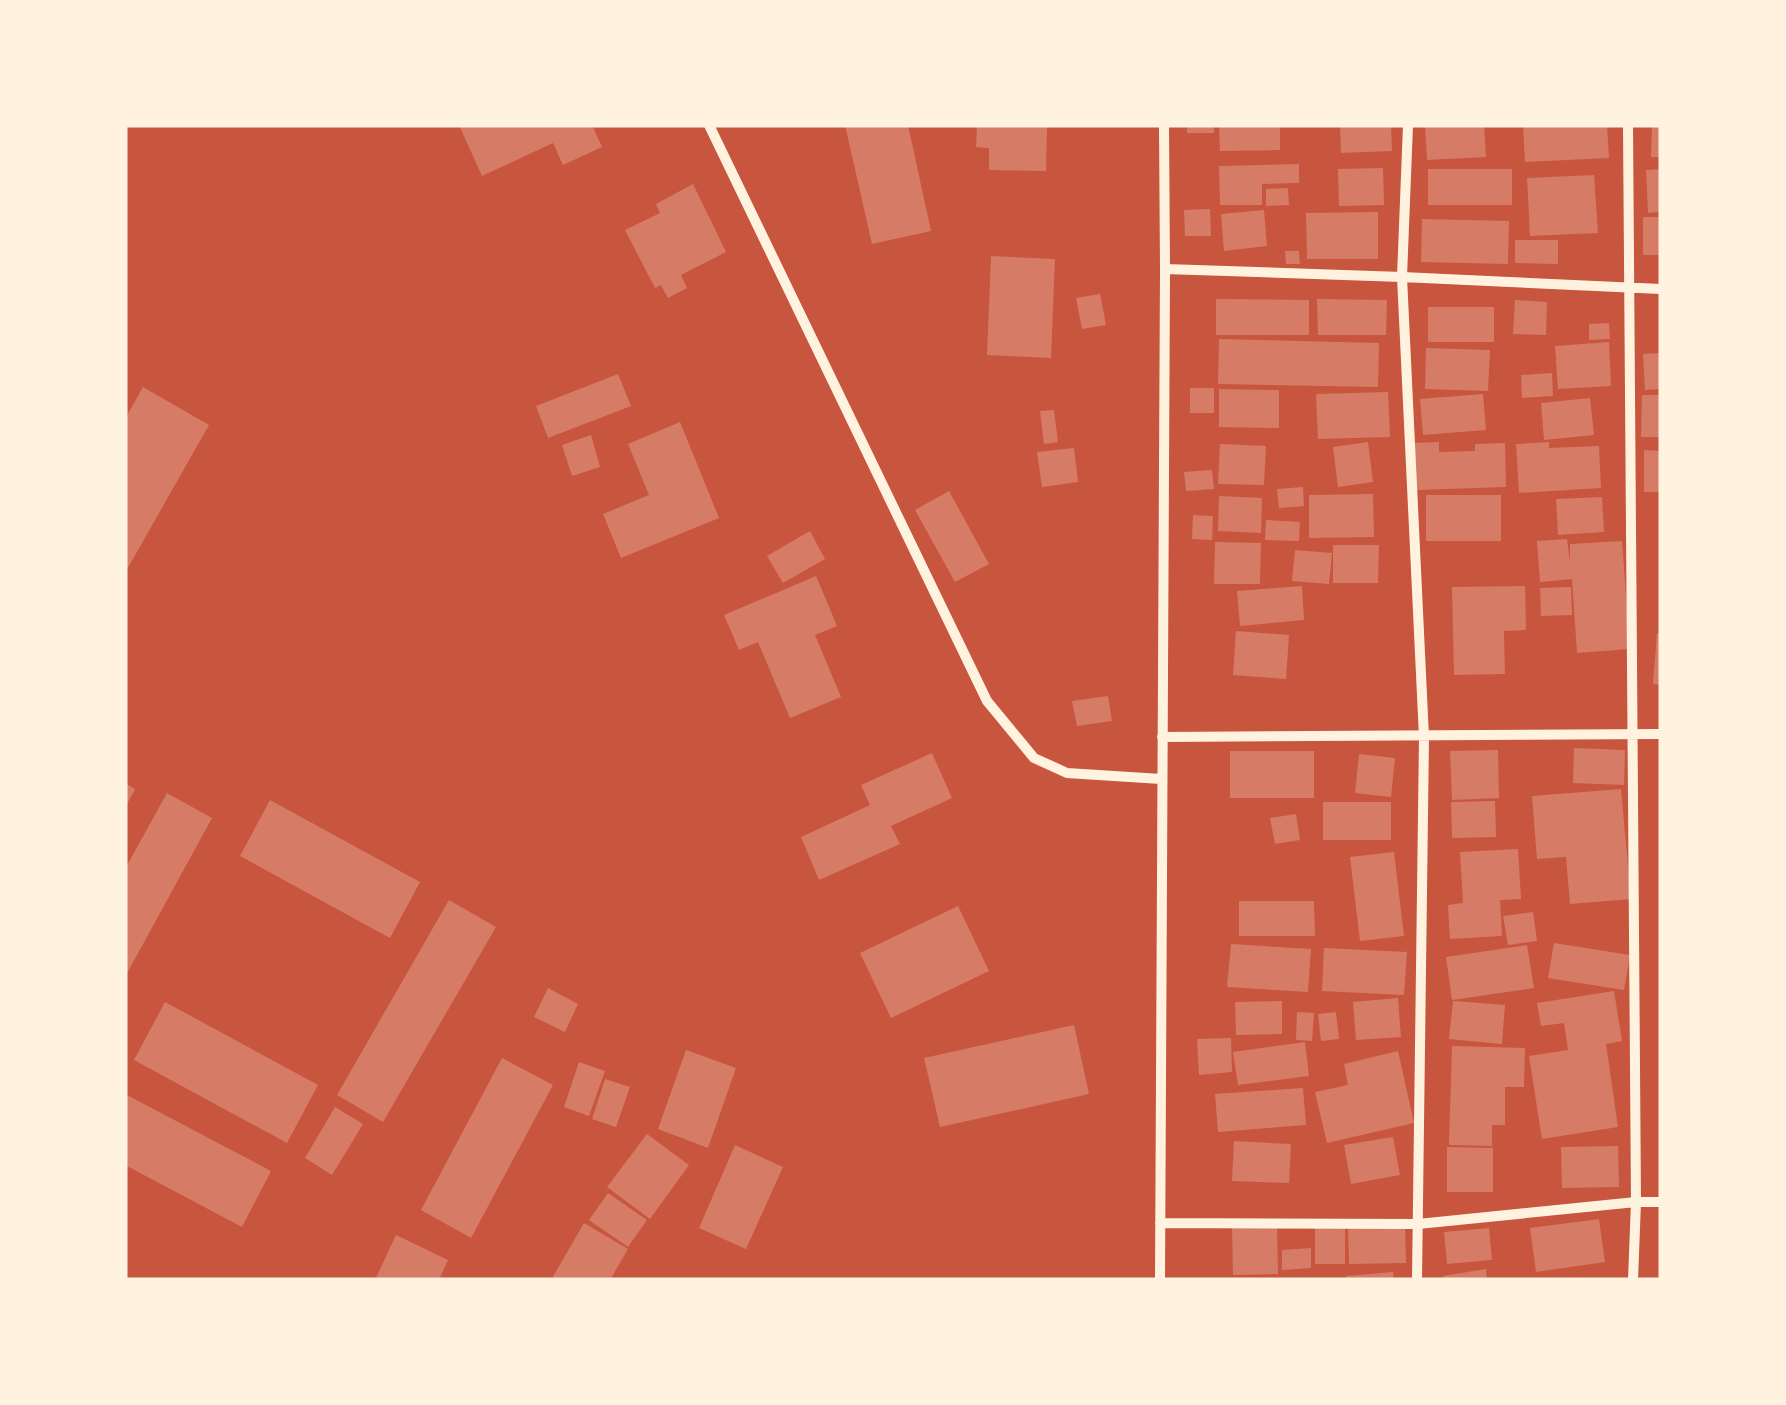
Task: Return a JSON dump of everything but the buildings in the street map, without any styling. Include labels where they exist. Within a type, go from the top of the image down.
[{"type":"street","points":[[709,125],[987,701],[1034,758],[1067,772],[1161,779]]},
{"type":"street","points":[[1160,1280],[1164,125]]},
{"type":"street","points":[[1408,125],[1402,277],[1424,737],[1417,1280]]},
{"type":"street","points":[[1628,125],[1636,1202],[1633,1280]]},
{"type":"street","points":[[1166,269],[1661,290]]},
{"type":"street","points":[[1162,738],[1661,734]]},
{"type":"street","points":[[1160,1222],[1418,1224],[1661,1202]]}]
